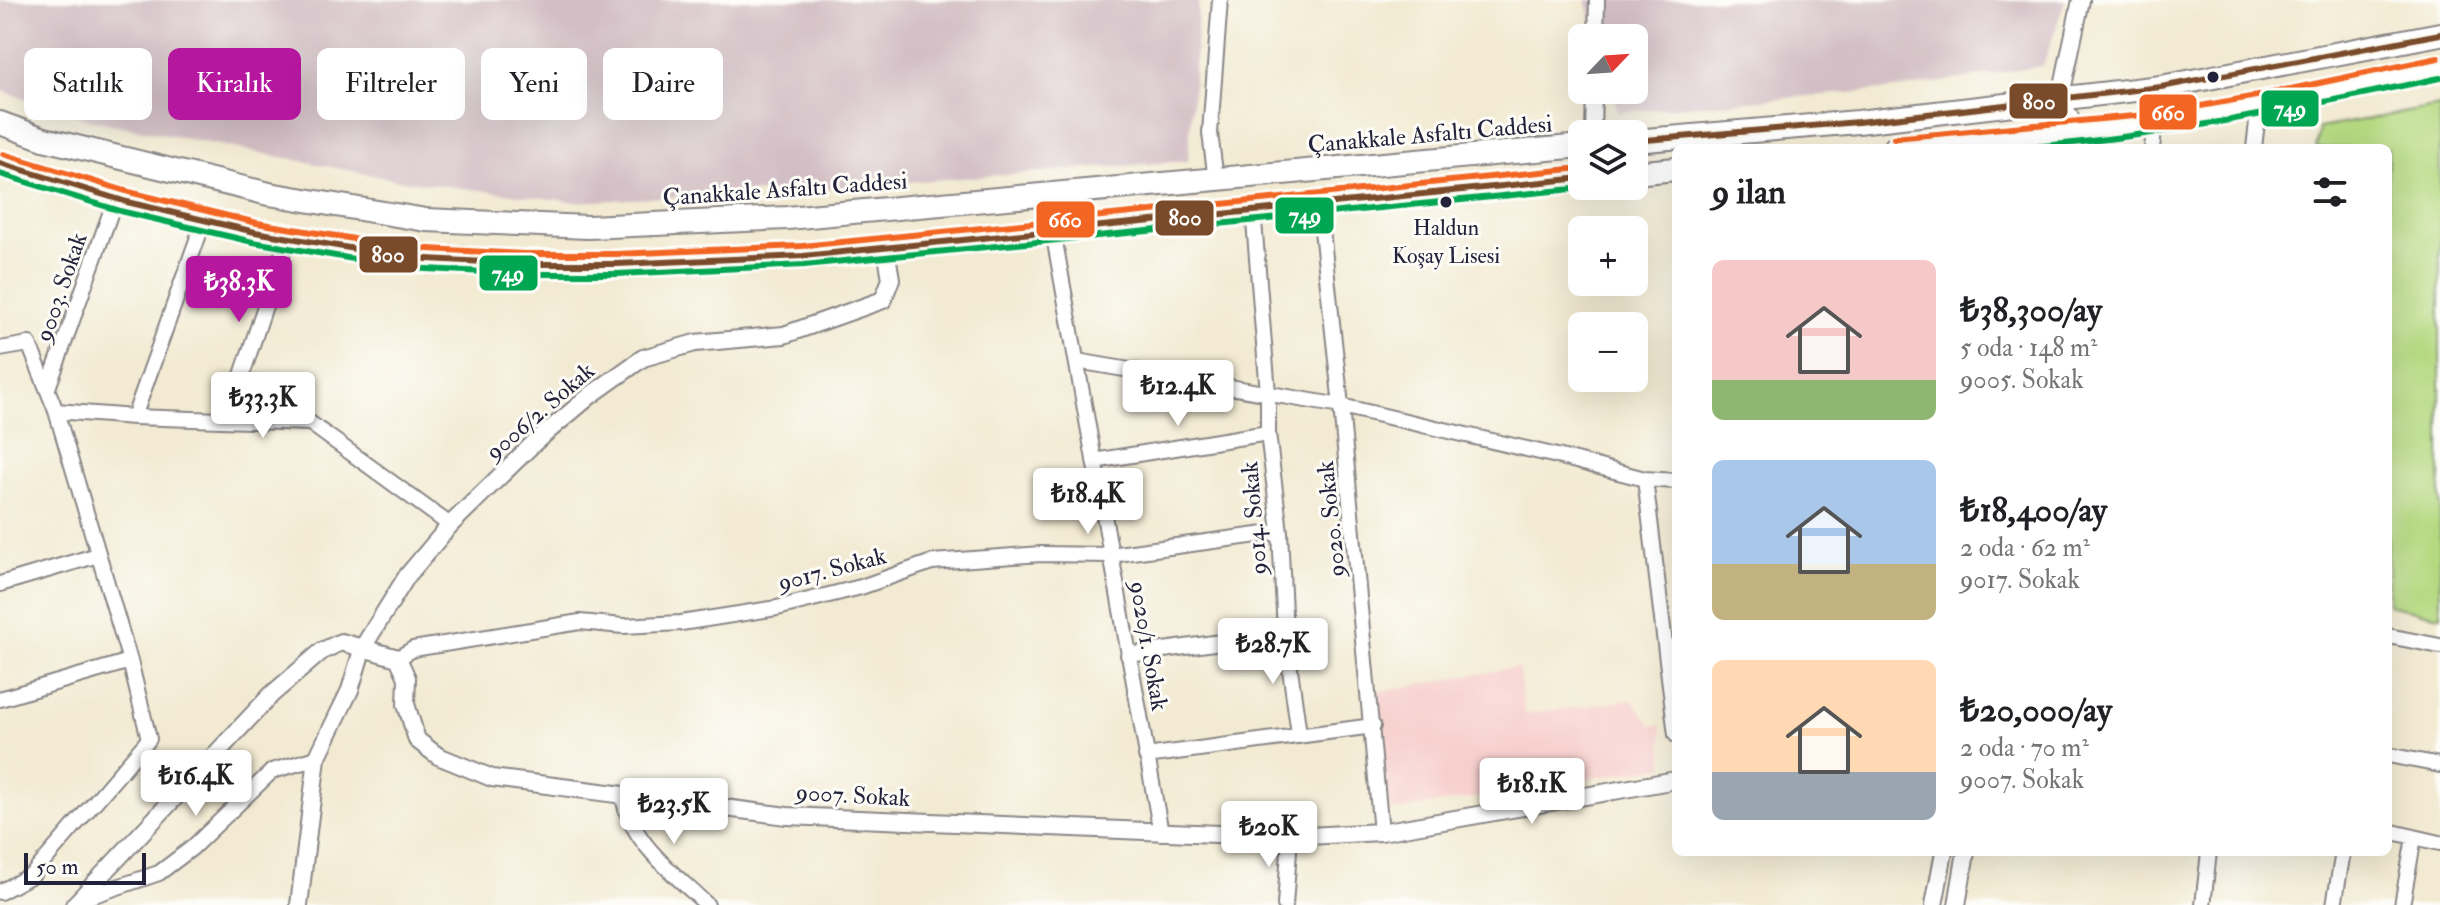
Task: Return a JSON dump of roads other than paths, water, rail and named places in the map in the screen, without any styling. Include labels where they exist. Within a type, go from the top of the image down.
[{"type":"highway","points":[[1648,140],[1858,122],[2161,87],[2440,34]]},
{"type":"highway","points":[[1984,144],[2077,141],[2440,68]]},
{"type":"highway","name":"Çanakkale Asfaltı Caddesi","points":[[0,123],[44,139],[269,194],[426,220],[588,227],[787,218],[1568,147]]},
{"type":"highway","points":[[0,163],[115,200],[203,223],[287,240],[426,260],[594,266],[886,249],[1319,202],[1568,179]]},
{"type":"highway","points":[[1648,172],[1672,169]]},
{"type":"street","points":[[1216,180],[1210,133],[1220,0]]},
{"type":"street","points":[[1596,24],[1597,0]]},
{"type":"street","points":[[2051,141],[2081,0]]},
{"type":"street","points":[[2061,100],[2077,141]]},
{"type":"street","points":[[2254,144],[2259,105]]},
{"type":"street","points":[[2152,144],[2155,124]]},
{"type":"street","name":"9003. Sokak","points":[[48,388],[115,200]]},
{"type":"street","name":"9020. Sokak","points":[[1319,202],[1373,726],[1381,832]]},
{"type":"street","name":"9014. Sokak","points":[[1253,209],[1268,393],[1268,433],[1280,532],[1285,633],[1299,734]]},
{"type":"street","points":[[134,417],[203,223]]},
{"type":"street","name":"9020/1. Sokak","points":[[1053,231],[1161,833]]},
{"type":"street","points":[[227,420],[287,240]]},
{"type":"street","name":"9006/2. Sokak","points":[[299,905],[317,758],[350,690],[363,647],[407,576],[450,525],[534,443],[591,395],[643,358],[695,343],[784,335],[883,300],[891,279],[886,249]]},
{"type":"street","points":[[0,349],[29,344],[48,388],[130,661],[149,739],[32,875],[0,892]]},
{"type":"street","points":[[1077,361],[1341,406],[1645,479],[1672,481]]},
{"type":"street","points":[[56,411],[310,423],[450,525]]},
{"type":"street","points":[[1094,461],[1268,433]]},
{"type":"street","points":[[1645,479],[1672,702]]},
{"type":"street","name":"9017. Sokak","points":[[398,658],[413,649],[580,622],[623,626],[681,623],[777,608],[861,587],[932,562],[1041,554],[1110,555],[1280,532]]},
{"type":"street","points":[[0,584],[98,555]]},
{"type":"street","points":[[1128,655],[1285,633]]},
{"type":"street","points":[[2392,637],[2440,646]]},
{"type":"street","points":[[76,903],[271,695],[322,651],[341,642],[398,658]]},
{"type":"street","name":"9007. Sokak","points":[[398,658],[407,678],[406,704],[417,740],[438,756],[492,778],[787,816],[1290,837],[1381,832],[1672,781]]},
{"type":"street","points":[[0,699],[130,661]]},
{"type":"street","points":[[1146,756],[1373,726]]},
{"type":"street","points":[[2392,756],[2440,765]]},
{"type":"street","points":[[76,903],[159,873],[192,848],[272,771],[317,758]]},
{"type":"street","points":[[623,795],[630,823],[646,845],[707,905]]},
{"type":"street","points":[[2392,832],[2440,843]]},
{"type":"street","points":[[1285,905],[1290,837]]},
{"type":"street","points":[[2402,905],[2414,837]]},
{"type":"street","points":[[1934,905],[1943,856]]},
{"type":"street","points":[[1957,905],[1965,856]]},
{"type":"street","points":[[2203,905],[2209,856]]},
{"type":"street","points":[[2334,905],[2342,856]]},
{"type":"place","name":"Haldun Koşay Lisesi","points":[[1446,202]]}]
